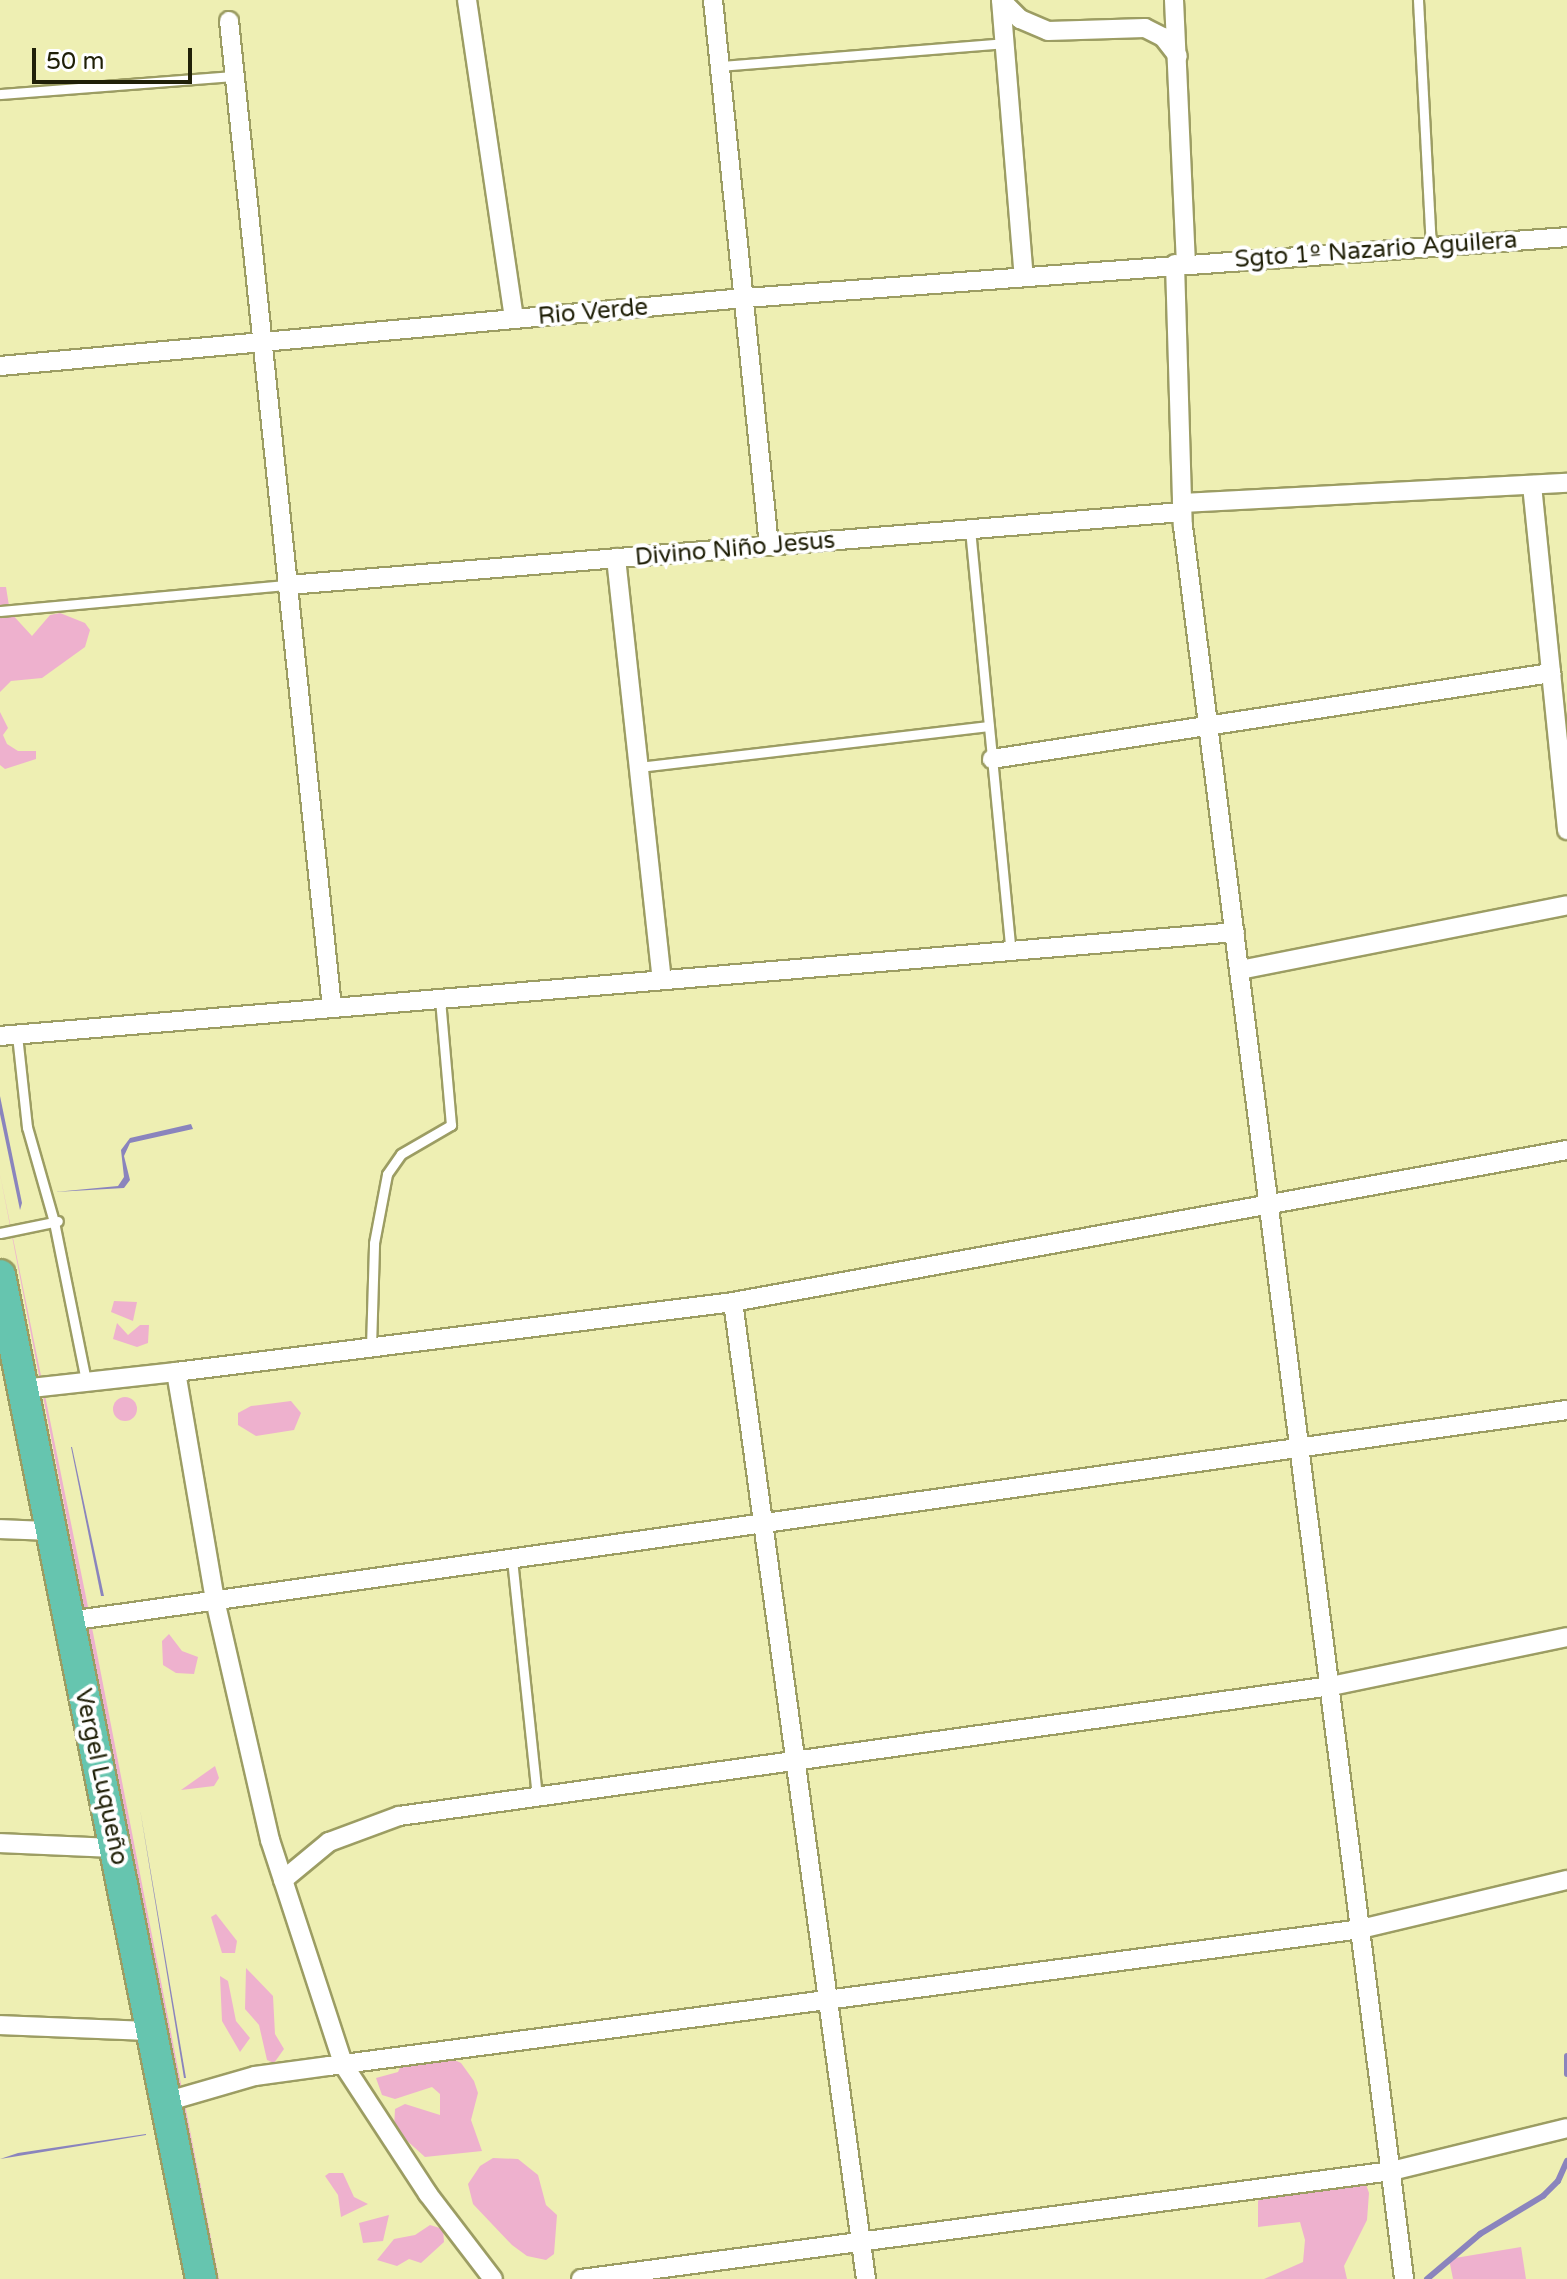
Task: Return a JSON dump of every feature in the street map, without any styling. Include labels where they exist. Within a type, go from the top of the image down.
[{"type":"main road","name":"Vergel Luqueño","points":[[0,1275],[201,2279]]},
{"type":"street","points":[[467,0],[514,319]]},
{"type":"street","points":[[713,0],[769,546]]},
{"type":"street","points":[[1001,0],[1024,277]]},
{"type":"street","points":[[1001,0],[1020,19],[1048,31],[1145,28],[1163,37],[1178,56]]},
{"type":"street","points":[[1174,0],[1178,56],[1182,508],[1404,2279]]},
{"type":"street","points":[[229,21],[332,1008]]},
{"type":"street","name":"Sgto 1º Nazario Aguilera","points":[[1180,264],[1567,237]]},
{"type":"street","name":"Rio Verde","points":[[0,366],[745,298],[1180,264]]},
{"type":"street","name":"Divino Niño Jesus","points":[[288,585],[970,529],[1182,508],[1567,483]]},
{"type":"street","points":[[1532,485],[1567,830]]},
{"type":"street","points":[[616,558],[662,980]]},
{"type":"street","points":[[992,759],[1209,729],[1551,673]]},
{"type":"street","points":[[1240,970],[1567,905]]},
{"type":"street","points":[[8,1036],[1235,932]]},
{"type":"street","points":[[22,1389],[372,1351],[733,1302],[1567,1150]]},
{"type":"street","points":[[733,1302],[866,2279]]},
{"type":"street","points":[[176,1372],[215,1600],[283,1880],[343,2064],[428,2194],[493,2279]]},
{"type":"street","points":[[69,1621],[1567,1410]]},
{"type":"street","points":[[0,1529],[50,1531]]},
{"type":"street","points":[[283,1880],[307,1856],[372,1824],[537,1797],[1331,1686],[1567,1637]]},
{"type":"street","points":[[0,1843],[116,1848]]},
{"type":"street","points":[[165,2102],[255,2076],[1361,1929],[1567,1880]]},
{"type":"street","points":[[0,2025],[152,2031]]},
{"type":"street","points":[[581,2279],[1391,2171],[1567,2128]]},
{"type":"lane","points":[[1418,0],[1431,246]]},
{"type":"lane","points":[[720,66],[1005,43]]},
{"type":"lane","points":[[0,94],[235,76]]},
{"type":"lane","points":[[970,529],[1011,951]]},
{"type":"lane","points":[[0,611],[288,585]]},
{"type":"lane","points":[[639,767],[989,726]]},
{"type":"lane","points":[[372,1351],[374,1243],[387,1174],[401,1154],[451,1125],[440,999]]},
{"type":"lane","points":[[8,1036],[27,1127],[56,1221],[86,1381]]},
{"type":"lane","points":[[0,1233],[56,1221]]},
{"type":"lane","points":[[512,1559],[537,1797]]},
{"type":"shaded area","points":[[0,587],[6,587],[10,612],[32,636],[50,615],[60,613],[85,623],[90,630],[85,647],[42,678],[11,681],[0,692]]},
{"type":"shaded area","points":[[0,712],[8,728],[3,735],[7,744],[18,751],[36,751],[36,759],[5,769],[0,765]]},
{"type":"shaded area","points":[[0,1096],[22,1203],[20,1210],[0,1114]]},
{"type":"shaded area","points":[[191,1124],[193,1129],[130,1143],[124,1156],[130,1180],[124,1188],[55,1192],[118,1186],[124,1177],[121,1150],[130,1138]]},
{"type":"shaded area","points":[[0,1174],[87,1602],[219,2279],[214,2279]]},
{"type":"shaded area","points":[[114,1301],[137,1302],[133,1321],[111,1312]]},
{"type":"shaded area","points":[[117,1323],[128,1335],[140,1325],[149,1325],[148,1343],[137,1347],[113,1339]]},
{"type":"shaded area","points":[[125,1397],[133,1401],[137,1409],[133,1417],[125,1421],[117,1417],[113,1409],[117,1401]]},
{"type":"shaded area","points":[[291,1401],[301,1413],[294,1430],[256,1436],[238,1425],[238,1413],[251,1406]]},
{"type":"shaded area","points":[[72,1447],[104,1596],[101,1596]]},
{"type":"shaded area","points":[[169,1634],[182,1651],[198,1657],[194,1674],[176,1673],[163,1665],[162,1641]]},
{"type":"shaded area","points":[[215,1766],[219,1778],[214,1786],[181,1790]]},
{"type":"shaded area","points":[[140,1809],[186,2078],[184,2078]]},
{"type":"shaded area","points":[[216,1914],[237,1941],[235,1953],[222,1953],[211,1917]]},
{"type":"shaded area","points":[[246,1968],[273,1996],[275,2034],[284,2049],[274,2063],[267,2060],[259,2025],[245,2009]]},
{"type":"shaded area","points":[[220,1976],[228,1981],[236,2021],[250,2038],[240,2052],[222,2021]]},
{"type":"shaded area","points":[[444,2055],[461,2063],[474,2081],[478,2093],[471,2120],[482,2151],[425,2157],[394,2129],[395,2109],[405,2104],[440,2115],[440,2094],[432,2087],[395,2099],[382,2095],[376,2078],[398,2072],[402,2063]]},
{"type":"shaded area","points":[[146,2135],[0,2159],[18,2153]]},
{"type":"shaded area","points":[[493,2158],[518,2159],[538,2175],[546,2205],[557,2215],[554,2254],[546,2260],[527,2256],[512,2245],[473,2204],[468,2184],[480,2166]]},
{"type":"shaded area","points":[[343,2173],[354,2197],[368,2204],[341,2217],[338,2195],[325,2176]]},
{"type":"shaded area","points":[[1363,2176],[1369,2193],[1367,2220],[1344,2266],[1347,2279],[1264,2279],[1303,2262],[1305,2240],[1300,2222],[1258,2227],[1258,2201],[1269,2187]]},
{"type":"shaded area","points":[[389,2215],[383,2241],[363,2243],[359,2223]]},
{"type":"shaded area","points":[[430,2225],[443,2229],[444,2242],[421,2263],[409,2259],[397,2266],[377,2260],[394,2239],[415,2235]]},
{"type":"shaded area","points":[[1521,2247],[1526,2279],[1453,2279],[1449,2259]]},
{"type":"waterway","points":[[1567,2056],[1567,2074]]},
{"type":"waterway","points":[[1427,2279],[1480,2234],[1543,2196],[1558,2181],[1567,2161]]}]
